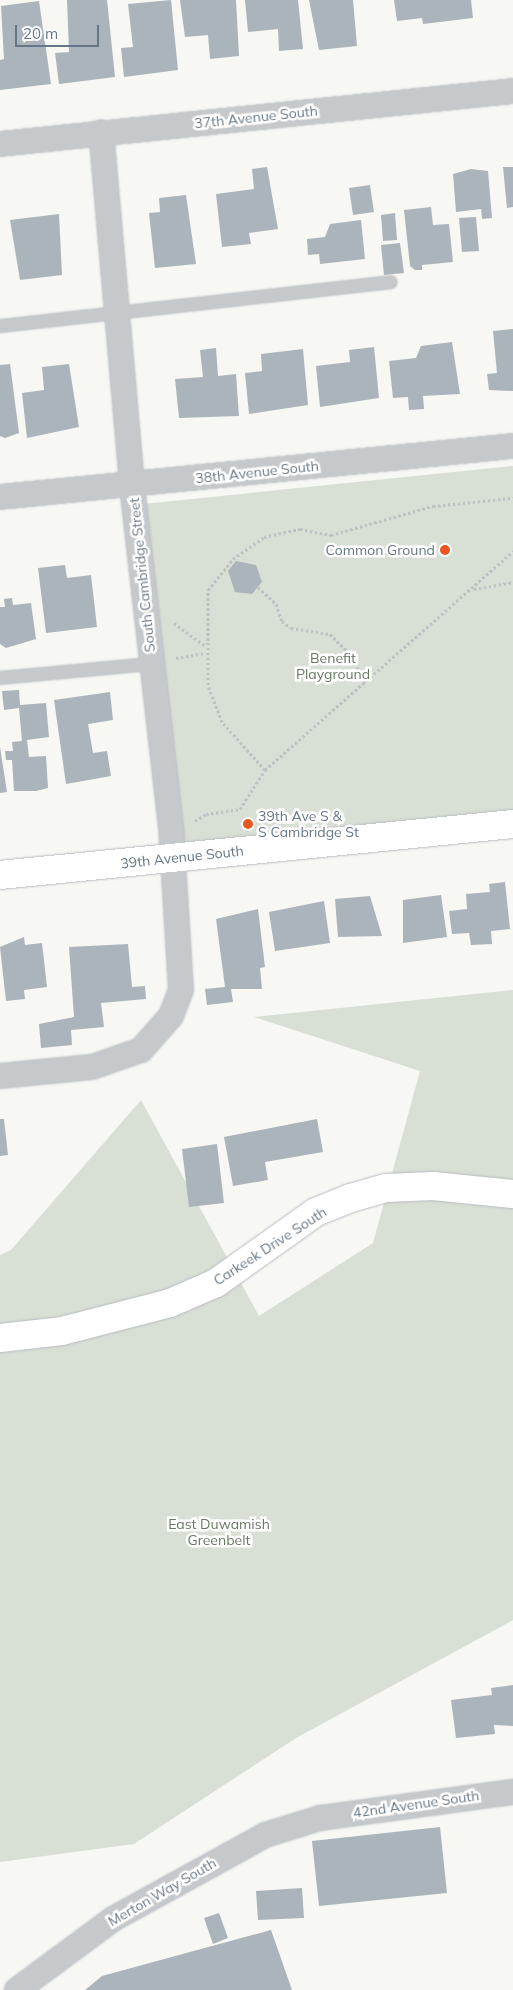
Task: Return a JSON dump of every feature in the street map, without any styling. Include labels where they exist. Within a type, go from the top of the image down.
[{"type":"main road","name":"39th Avenue South","points":[[0,875],[513,824]]},
{"type":"main road","name":"Carkeek Drive South","points":[[0,1338],[62,1331],[170,1303],[216,1283],[316,1212],[351,1198],[386,1188],[433,1186],[513,1194]]},
{"type":"street","name":"37th Avenue South","points":[[0,144],[101,132],[513,92]]},
{"type":"street","name":"South Cambridge Street","points":[[0,1076],[92,1066],[119,1059],[141,1050],[171,1016],[181,990],[183,968],[171,828],[162,661],[132,484],[101,132]]},
{"type":"street","name":"38th Avenue South","points":[[0,498],[513,446]]},
{"type":"street","name":"42nd Avenue South","points":[[320,1818],[513,1792]]},
{"type":"street","name":"Merton Way South","points":[[17,1990],[113,1919],[204,1867],[265,1835],[320,1818]]},
{"type":"lane","points":[[0,326],[117,316],[391,282]]},
{"type":"lane","points":[[0,678],[162,661]]},
{"type":"path","points":[[265,770],[222,722],[208,685],[205,653],[208,590],[233,559],[264,537],[300,529],[331,536],[433,506],[513,498]]},
{"type":"path","points":[[171,828],[206,814],[240,809],[265,770],[473,589],[513,551]]},
{"type":"path","points":[[473,589],[513,582]]},
{"type":"path","points":[[258,587],[270,596],[282,621],[291,628],[330,634],[367,682]]},
{"type":"path","points":[[167,619],[206,646]]},
{"type":"path","points":[[162,661],[205,653]]},
{"type":"green space","name":"Benefit Playground","points":[[513,466],[513,827],[173,863],[133,505]]},
{"type":"green space","name":"East Duwamish Greenbelt","points":[[513,990],[513,1620],[296,1738],[134,1844],[0,1862],[0,1255],[11,1250],[141,1100],[259,1316],[373,1243],[420,1071],[254,1017]]},
{"type":"building","points":[[67,0],[107,0],[115,77],[59,84],[55,53],[69,52]]},
{"type":"building","points":[[171,0],[178,70],[124,77],[121,48],[133,47],[128,4]]},
{"type":"building","points":[[180,0],[236,0],[239,56],[210,59],[208,35],[185,37]]},
{"type":"building","points":[[245,0],[298,0],[303,49],[279,51],[278,29],[248,32]]},
{"type":"building","points":[[309,0],[353,0],[357,46],[319,50]]},
{"type":"building","points":[[394,0],[471,0],[473,18],[423,24],[422,18],[397,21]]},
{"type":"building","points":[[39,1],[51,84],[0,90],[0,60],[4,59],[1,6]]},
{"type":"building","points":[[267,167],[278,229],[249,233],[251,244],[222,247],[216,194],[254,189],[252,169]]},
{"type":"building","points":[[503,167],[513,167],[513,207],[507,208]]},
{"type":"building","points":[[471,169],[488,171],[492,218],[482,219],[481,209],[456,212],[453,174]]},
{"type":"building","points":[[370,185],[374,212],[353,215],[349,188]]},
{"type":"building","points":[[186,195],[196,264],[155,268],[149,213],[160,212],[159,198]]},
{"type":"building","points":[[431,207],[433,225],[449,224],[453,262],[422,265],[422,270],[415,270],[410,266],[404,210]]},
{"type":"building","points":[[395,213],[397,240],[383,241],[381,215]]},
{"type":"building","points":[[59,214],[62,275],[20,280],[10,220]]},
{"type":"building","points":[[476,217],[479,251],[462,252],[459,218]]},
{"type":"building","points":[[361,220],[365,259],[320,264],[319,254],[308,255],[307,239],[325,237],[330,224]]},
{"type":"building","points":[[400,243],[404,273],[384,275],[381,245]]},
{"type":"building","points":[[513,329],[513,391],[489,390],[487,374],[497,373],[493,331]]},
{"type":"building","points":[[452,342],[460,394],[423,396],[424,409],[409,410],[408,397],[393,398],[389,361],[416,358],[421,346]]},
{"type":"building","points":[[374,347],[379,398],[320,407],[316,366],[350,362],[349,350]]},
{"type":"building","points":[[216,348],[218,376],[236,374],[239,416],[179,418],[175,379],[203,377],[200,350]]},
{"type":"building","points":[[303,349],[308,405],[249,414],[245,373],[262,371],[261,354]]},
{"type":"building","points":[[10,364],[19,433],[5,438],[0,436],[0,365]]},
{"type":"building","points":[[69,364],[79,427],[27,438],[22,393],[44,390],[42,367]]},
{"type":"building","points":[[236,561],[256,565],[262,582],[252,594],[235,592],[228,571]]},
{"type":"building","points":[[65,565],[67,578],[91,575],[97,627],[46,633],[38,568]]},
{"type":"building","points":[[12,598],[13,605],[31,603],[36,639],[6,648],[0,644],[0,607],[5,607],[4,599]]},
{"type":"building","points":[[19,690],[20,705],[46,703],[49,737],[27,740],[29,757],[46,756],[48,788],[36,791],[14,791],[12,760],[6,760],[5,751],[13,751],[12,742],[22,741],[19,708],[4,710],[2,691]]},
{"type":"building","points":[[110,692],[113,720],[88,724],[93,753],[107,751],[111,776],[66,784],[54,700]]},
{"type":"building","points":[[0,747],[7,792],[0,793]]},
{"type":"building","points":[[505,882],[510,929],[491,931],[492,944],[471,945],[469,933],[452,934],[449,911],[467,909],[466,894],[490,892],[489,884]]},
{"type":"building","points":[[441,895],[447,937],[403,943],[403,900]]},
{"type":"building","points":[[370,896],[382,936],[338,937],[335,899]]},
{"type":"building","points":[[324,901],[330,943],[275,951],[269,912]]},
{"type":"building","points":[[258,909],[265,967],[260,968],[262,989],[231,989],[233,1002],[207,1005],[205,989],[225,987],[216,919]]},
{"type":"building","points":[[24,937],[25,945],[42,943],[47,987],[24,990],[25,999],[6,1001],[0,947]]},
{"type":"building","points":[[128,944],[132,987],[145,986],[146,999],[101,1003],[104,1027],[71,1030],[72,1045],[41,1048],[39,1024],[74,1017],[69,947]]},
{"type":"building","points":[[0,1119],[4,1119],[8,1155],[0,1156]]},
{"type":"building","points":[[317,1119],[323,1152],[265,1162],[268,1180],[233,1186],[224,1137]]},
{"type":"building","points":[[217,1144],[224,1203],[189,1207],[182,1149]]},
{"type":"building","points":[[513,1685],[513,1726],[494,1725],[495,1734],[456,1738],[451,1700],[492,1695],[491,1688]]},
{"type":"building","points":[[440,1827],[447,1893],[319,1906],[312,1841]]},
{"type":"building","points":[[302,1888],[304,1918],[258,1920],[256,1891]]},
{"type":"building","points":[[219,1913],[228,1938],[213,1944],[204,1918]]},
{"type":"building","points":[[271,1930],[292,1990],[85,1990],[102,1976]]},
{"type":"place","name":"Common Ground","points":[[445,550]]},
{"type":"place","name":"39th Ave S & S Cambridge St","points":[[248,824]]}]
